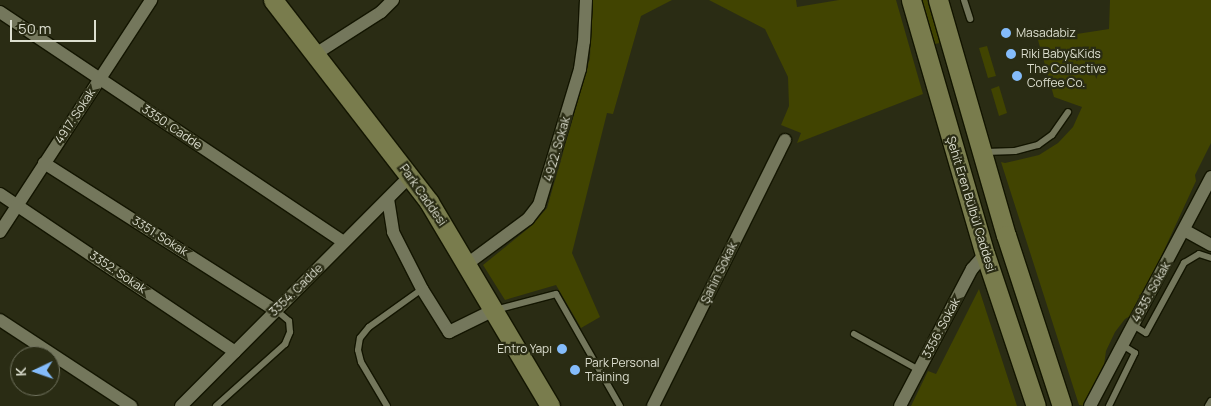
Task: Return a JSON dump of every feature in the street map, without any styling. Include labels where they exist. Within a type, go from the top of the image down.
[{"type":"main road","name":"Park Caddesi","points":[[273,0],[317,53],[411,175],[468,264],[550,406]]},
{"type":"main road","name":"Şehit Eren Bülbül Caddesi","points":[[911,0],[985,254],[1036,406]]},
{"type":"main road","name":"Şehit Eren Bülbül Caddesi","points":[[938,0],[982,152],[1062,406]]},
{"type":"main road","points":[[932,74],[956,66]]},
{"type":"street","name":"4917. Sokak","points":[[0,232],[152,0]]},
{"type":"street","points":[[317,53],[381,12],[393,0]]},
{"type":"street","name":"4922. Sokak","points":[[468,264],[528,219],[539,205],[582,56],[586,0]]},
{"type":"street","name":"3350. Cadde","points":[[0,12],[344,242]]},
{"type":"street","name":"Şahin Sokak","points":[[653,406],[785,140]]},
{"type":"street","name":"3351. Sokak","points":[[44,163],[275,310]]},
{"type":"street","name":"3354. Cadde","points":[[181,406],[411,175]]},
{"type":"street","name":"4935. Sokak","points":[[1090,406],[1211,177]]},
{"type":"street","name":"3352. Sokak","points":[[0,194],[18,204],[235,352]]},
{"type":"street","points":[[388,199],[393,232],[422,289],[449,332],[494,310]]},
{"type":"street","points":[[1184,230],[1211,245]]},
{"type":"street","name":"3356. Sokak","points":[[900,406],[972,269],[985,254]]},
{"type":"street","points":[[0,320],[131,406]]},
{"type":"lane","points":[[964,0],[970,19]]},
{"type":"lane","points":[[982,152],[1015,151],[1038,145],[1052,135],[1068,112]]},
{"type":"lane","points":[[1133,325],[1146,333],[1184,263],[1190,257],[1199,254],[1211,258]]},
{"type":"lane","points":[[387,406],[361,362],[358,350],[360,338],[369,327],[422,289]]},
{"type":"lane","points":[[494,310],[556,294],[620,406]]},
{"type":"lane","points":[[216,406],[285,344],[290,332],[289,321],[275,310]]},
{"type":"lane","points":[[854,334],[918,370]]},
{"type":"lane","points":[[1109,406],[1135,353],[1122,345]]},
{"type":"lane","points":[[1208,406],[1211,401]]},
{"type":"shaded area","points":[[592,0],[672,0],[641,16],[613,114],[607,113],[572,253],[600,317],[581,328],[556,285],[505,300],[483,265],[530,227],[547,208],[590,58]]},
{"type":"shaded area","points":[[709,0],[796,0],[797,7],[839,0],[896,0],[923,94],[797,143],[801,133],[781,125],[789,106],[788,77],[765,29]]},
{"type":"shaded area","points":[[922,0],[927,0],[940,43],[935,44]]},
{"type":"shaded area","points":[[1110,0],[1211,0],[1211,143],[1195,175],[1196,181],[1135,313],[1125,319],[1115,332],[1106,351],[1104,365],[1107,367],[1085,406],[1079,405],[1001,162],[1005,163],[1039,155],[1058,143],[1073,127],[1082,107],[1054,97],[1038,40],[1109,29]]},
{"type":"shaded area","points":[[987,46],[996,76],[988,78],[979,48]]},
{"type":"shaded area","points":[[999,86],[1007,113],[999,116],[991,89]]},
{"type":"shaded area","points":[[979,289],[1017,406],[911,406],[928,371],[936,374]]},
{"type":"place","name":"Masadabiz","points":[[1006,33]]},
{"type":"place","name":"Riki Baby&Kids","points":[[1011,54]]},
{"type":"place","name":"The Collective Coffee Co.","points":[[1017,76]]},
{"type":"place","name":"Entro Yapı","points":[[562,349]]},
{"type":"place","name":"Park Personal Training","points":[[575,370]]}]
